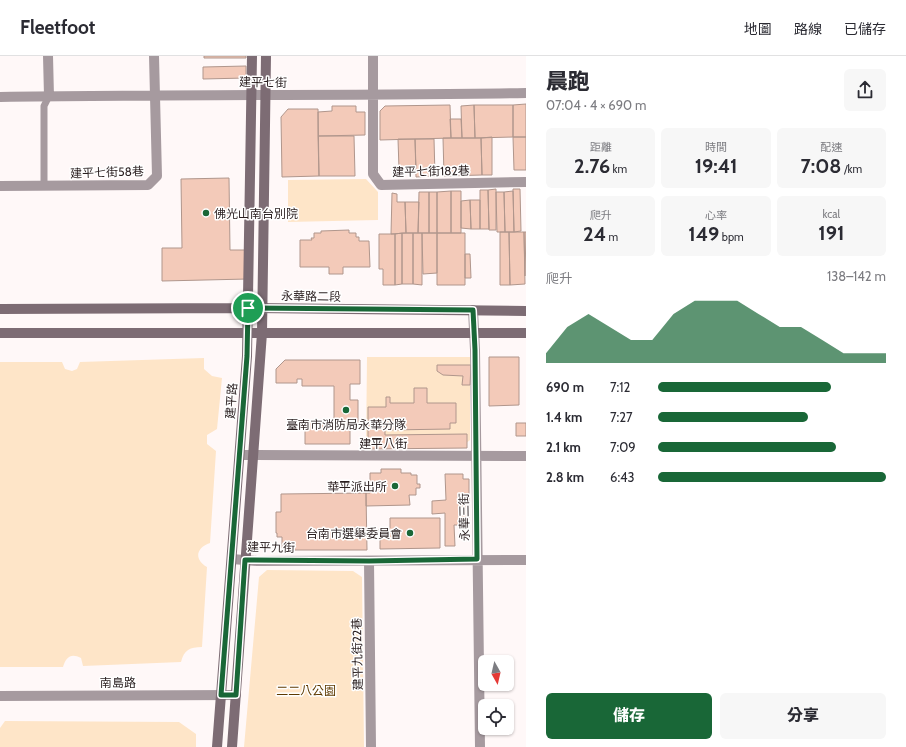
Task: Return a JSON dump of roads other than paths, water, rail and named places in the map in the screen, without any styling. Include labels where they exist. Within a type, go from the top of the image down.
[{"type":"street","points":[[48,56],[49,96]]},
{"type":"street","name":"建平七街58巷","points":[[0,186],[148,186],[157,176],[154,56]]},
{"type":"street","name":"建平路","points":[[217,747],[248,333],[252,56]]},
{"type":"street","points":[[232,747],[264,309],[266,56]]},
{"type":"street","points":[[372,96],[373,56]]},
{"type":"street","name":"建平七街","points":[[0,98],[49,96],[251,94],[372,96],[526,93]]},
{"type":"street","name":"建平七街182巷","points":[[372,96],[373,174],[381,185],[526,182]]},
{"type":"street","name":"永華路二段","points":[[0,309],[248,308],[526,311]]},
{"type":"street","name":"永華三街","points":[[473,310],[480,747]]},
{"type":"street","points":[[0,333],[526,333]]},
{"type":"street","name":"建平八街","points":[[240,455],[252,457],[526,456]]},
{"type":"street","name":"建平九街","points":[[232,559],[369,561],[477,559],[526,560]]},
{"type":"street","name":"建平九街22巷","points":[[369,561],[371,747]]},
{"type":"street","name":"南島路","points":[[0,696],[236,695]]},
{"type":"lane","points":[[44,186],[44,106],[49,96]]},
{"type":"place","name":"佛光山南台別院","points":[[206,213]]},
{"type":"place","name":"臺南市消防局永華分隊","points":[[346,410]]},
{"type":"place","name":"華平派出所","points":[[395,486]]},
{"type":"place","name":"台南市選舉委員會","points":[[410,533]]},
{"type":"park label","name":"二二八公園","points":[[306,690]]}]
